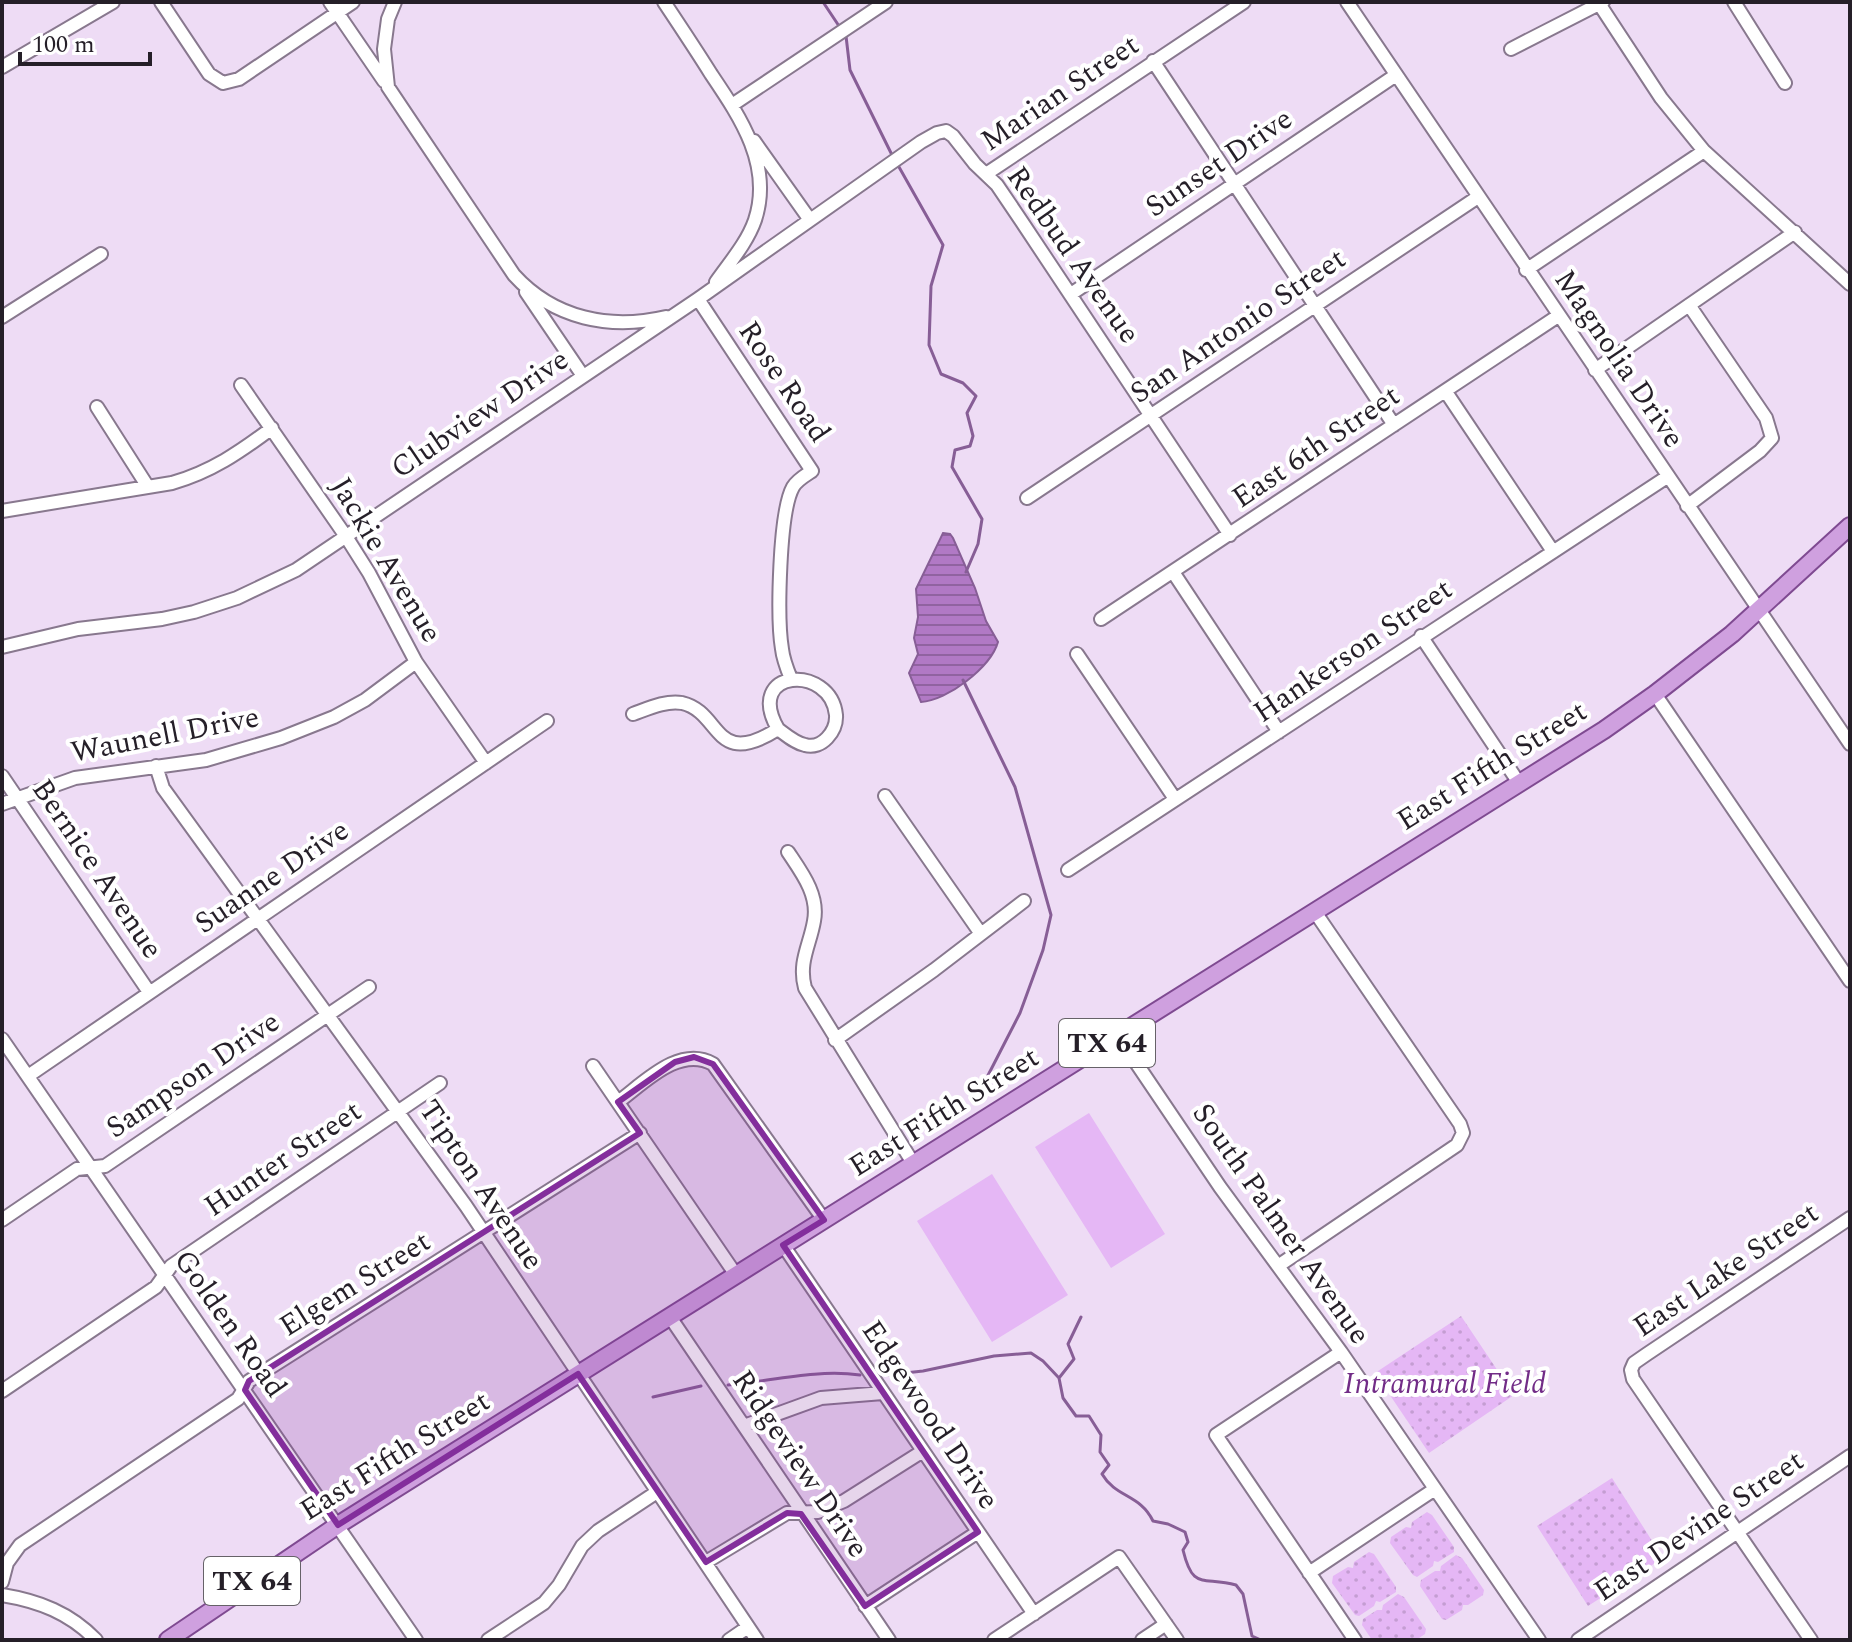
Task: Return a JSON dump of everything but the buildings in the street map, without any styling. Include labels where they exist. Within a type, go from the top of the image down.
[{"type":"main road","name":"East Fifth Street","points":[[168,1640],[338,1525],[1315,912],[1655,694],[1759,611],[1850,526]]},
{"type":"street","points":[[2,67],[111,2]]},
{"type":"street","points":[[161,2],[209,74],[220,81],[231,82],[334,7],[353,2]]},
{"type":"street","points":[[388,87],[384,49],[388,19],[395,2]]},
{"type":"street","points":[[664,2],[747,131],[810,220]]},
{"type":"street","points":[[732,105],[886,2]]},
{"type":"street","name":"Marian Street","points":[[986,174],[1244,2]]},
{"type":"street","points":[[1734,2],[1785,83]]},
{"type":"street","points":[[1511,49],[1600,3],[1661,98],[1704,151],[1850,284]]},
{"type":"street","name":"Magnolia Drive","points":[[1353,4],[1396,75],[1526,270],[1850,744]]},
{"type":"street","points":[[334,7],[583,376]]},
{"type":"street","points":[[1153,61],[1394,425]]},
{"type":"street","name":"Sunset Drive","points":[[1071,294],[1396,75]]},
{"type":"street","points":[[704,295],[745,241],[758,208],[759,174],[747,131]]},
{"type":"street","name":"Redbud Avenue","points":[[946,131],[986,174],[1022,222],[1230,535]]},
{"type":"street","name":"Clubview Drive","points":[[2,647],[78,629],[162,619],[213,606],[264,587],[296,570],[704,295],[921,142],[946,131]]},
{"type":"street","points":[[1526,270],[1704,151]]},
{"type":"street","name":"San Antonio Street","points":[[1027,498],[1478,197]]},
{"type":"street","points":[[1595,370],[1795,232]]},
{"type":"street","points":[[2,317],[101,254]]},
{"type":"street","points":[[514,275],[539,298],[584,319],[634,322],[672,316]]},
{"type":"street","name":"Rose Road","points":[[704,295],[812,471],[792,489],[783,534],[780,634],[791,679]]},
{"type":"street","points":[[1687,506],[1760,451],[1772,438],[1766,418],[1689,305]]},
{"type":"street","name":"East 6th Street","points":[[1101,619],[1558,316]]},
{"type":"street","name":"Jackie Avenue","points":[[241,385],[345,535],[369,573],[416,662],[486,763]]},
{"type":"street","points":[[1446,392],[1552,550]]},
{"type":"street","points":[[97,407],[148,487]]},
{"type":"street","points":[[2,511],[172,483],[212,469],[272,428]]},
{"type":"street","name":"Hankerson Street","points":[[1068,870],[1667,477]]},
{"type":"street","points":[[1173,572],[1279,732]]},
{"type":"street","points":[[1421,636],[1519,783]]},
{"type":"street","points":[[1077,654],[1175,799]]},
{"type":"street","name":"Waunell Drive","points":[[2,804],[75,778],[206,760],[307,729],[365,700],[416,662]]},
{"type":"street","points":[[791,679],[805,680],[825,694],[834,708],[834,726],[822,742],[811,746],[800,743],[778,729],[769,702],[774,693],[791,679]]},
{"type":"street","points":[[1655,694],[1850,981]]},
{"type":"street","points":[[633,714],[664,704],[681,703],[700,715],[720,735],[739,743],[758,740],[778,729]]},
{"type":"street","name":"Suanne Drive","points":[[28,1076],[547,721]]},
{"type":"street","name":"Tipton Avenue","points":[[156,766],[163,788],[485,1234],[757,1640]]},
{"type":"street","name":"Bernice Avenue","points":[[2,776],[149,992]]},
{"type":"street","points":[[885,796],[981,934]]},
{"type":"street","points":[[788,852],[810,887],[815,911],[801,964],[805,988],[913,1163]]},
{"type":"street","points":[[835,1040],[925,977],[1024,901]]},
{"type":"street","points":[[1278,1266],[1457,1145],[1463,1133],[1460,1124],[1315,912]]},
{"type":"street","name":"Sampson Drive","points":[[2,1220],[77,1169],[105,1166],[369,987]]},
{"type":"street","name":"South Palmer Avenue","points":[[1118,1036],[1220,1187],[1341,1352],[1539,1640]]},
{"type":"street","name":"Golden Road","points":[[2,1039],[416,1640]]},
{"type":"street","points":[[618,1102],[684,1058],[694,1057],[713,1064],[824,1220]]},
{"type":"street","points":[[593,1066],[736,1275]]},
{"type":"street","name":"Hunter Street","points":[[2,1391],[156,1287],[171,1266],[440,1083]]},
{"type":"street","name":"Elgem Street","points":[[2,1582],[7,1563],[20,1545],[238,1399],[249,1381],[640,1133]]},
{"type":"street","name":"East Lake Street","points":[[1737,1532],[1633,1379],[1632,1367],[1850,1218]]},
{"type":"street","name":"Edgewood Drive","points":[[783,1245],[1034,1614]]},
{"type":"street","name":"Ridgeview Drive","points":[[670,1317],[889,1640]]},
{"type":"street","points":[[1341,1352],[1216,1435],[1355,1640]]},
{"type":"street","points":[[744,1426],[821,1398],[883,1393]]},
{"type":"street","points":[[706,1562],[787,1513],[818,1512],[844,1501],[923,1451]]},
{"type":"street","name":"East Devine Street","points":[[1578,1640],[1737,1532],[1848,1463]]},
{"type":"street","points":[[1309,1573],[1435,1489]]},
{"type":"street","points":[[488,1640],[544,1603],[559,1585],[582,1546],[598,1531],[657,1492]]},
{"type":"street","points":[[865,1606],[978,1532]]},
{"type":"street","points":[[1737,1532],[1811,1640]]},
{"type":"street","points":[[994,1640],[1119,1557],[1177,1640]]},
{"type":"street","points":[[2,1595],[57,1610],[96,1640]]},
{"type":"street","points":[[1142,1640],[1166,1624]]},
{"type":"street","points":[[729,1640],[748,1627]]},
{"type":"highlighted area","points":[[694,1057],[713,1064],[824,1220],[783,1245],[978,1532],[865,1606],[801,1514],[787,1513],[706,1562],[578,1374],[338,1525],[245,1390],[249,1381],[640,1133],[618,1102],[675,1062]]},
{"type":"green space","points":[[1089,1113],[1165,1234],[1111,1268],[1035,1147]]},
{"type":"green space","points":[[992,1174],[1068,1295],[992,1342],[917,1221]]},
{"type":"green space","name":"Intramural Field","points":[[1461,1316],[1514,1395],[1429,1453],[1375,1373]]},
{"type":"green space","points":[[1612,1478],[1663,1558],[1588,1606],[1537,1526]]},
{"type":"green space","points":[[1427,1512],[1454,1547],[1454,1552],[1438,1562],[1434,1561],[1433,1566],[1417,1577],[1390,1543],[1391,1537],[1406,1527],[1411,1528],[1412,1522]]},
{"type":"green space","points":[[1369,1552],[1374,1554],[1396,1587],[1396,1592],[1380,1602],[1376,1601],[1374,1606],[1359,1616],[1355,1615],[1332,1583],[1333,1576],[1348,1567],[1353,1568],[1354,1562]]},
{"type":"green space","points":[[1456,1555],[1462,1558],[1484,1590],[1483,1595],[1463,1605],[1462,1610],[1446,1620],[1442,1619],[1420,1586],[1421,1580],[1440,1571],[1441,1566]]},
{"type":"green space","points":[[1398,1594],[1404,1597],[1426,1629],[1425,1634],[1416,1640],[1372,1640],[1362,1625],[1363,1619],[1382,1610],[1383,1605]]},
{"type":"shaded area","points":[[943,533],[953,538],[986,621],[998,642],[987,662],[967,681],[943,696],[921,702],[909,673],[918,654],[914,638],[918,617],[916,589]]},
{"type":"waterway","points":[[823,2],[839,26]]},
{"type":"waterway","points":[[846,36],[850,70],[891,153]]},
{"type":"waterway","points":[[899,167],[943,245],[931,286],[929,345],[941,374],[963,383],[976,396],[967,413],[973,436],[970,446],[955,450],[952,467],[982,519],[978,544],[966,572]]},
{"type":"waterway","points":[[963,680],[1015,787],[1051,915],[1043,950],[1020,1013],[982,1087],[986,1095]]},
{"type":"waterway","points":[[1059,1378],[1074,1359],[1068,1344],[1081,1317]]},
{"type":"waterway","points":[[887,1375],[994,1356],[1031,1353],[1043,1361],[1059,1378],[1063,1398],[1076,1416],[1089,1416],[1101,1435],[1100,1452],[1109,1465],[1102,1474],[1108,1482],[1142,1506],[1153,1521],[1185,1532],[1188,1542],[1183,1550],[1191,1572],[1200,1580],[1236,1585],[1243,1594],[1252,1636],[1261,1640]]},
{"type":"waterway","points":[[728,1385],[810,1374],[860,1375]]},
{"type":"waterway","points":[[653,1397],[701,1386]]}]
